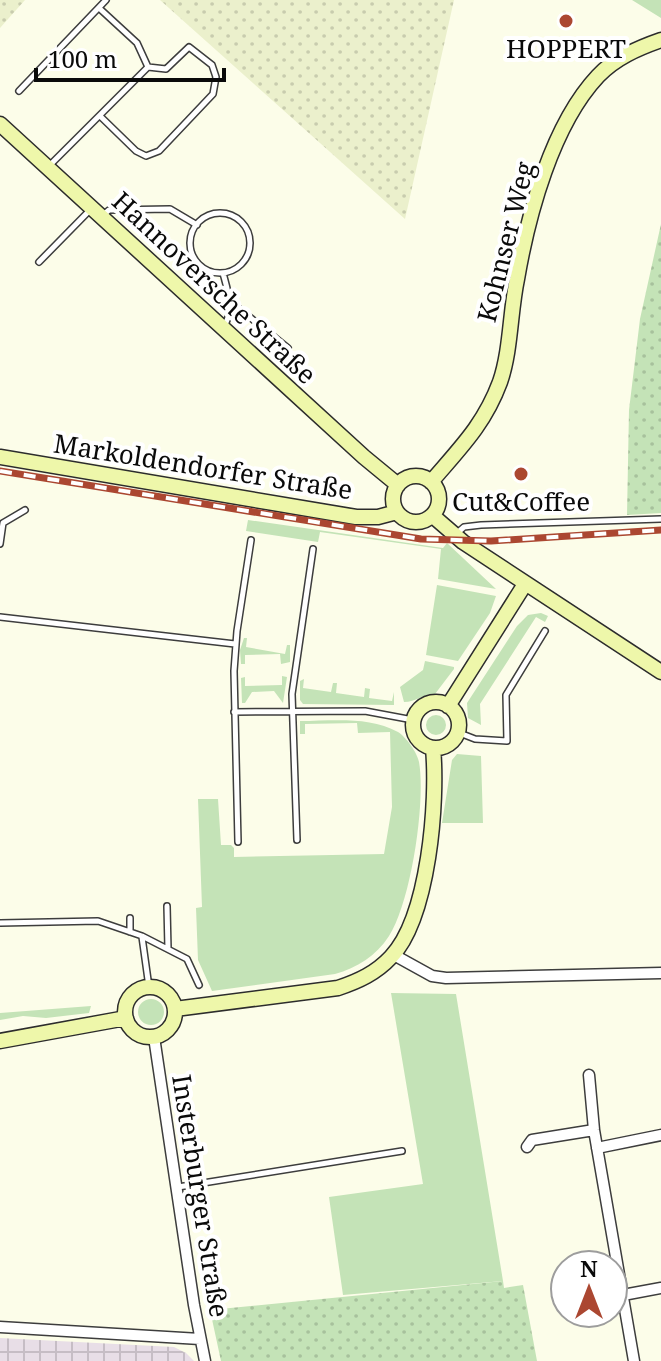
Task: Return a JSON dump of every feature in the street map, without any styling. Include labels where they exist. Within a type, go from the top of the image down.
[{"type":"street","name":"Kohnser Weg","points":[[431,482],[486,416],[501,378],[517,278],[537,198],[549,161],[574,110],[599,75],[623,56],[661,40]]},
{"type":"street","name":"Hannoversche Straße","points":[[0,124],[398,485]]},
{"type":"street","name":"Markoldendorfer Straße","points":[[0,457],[356,517],[378,517],[397,512]]},
{"type":"street","points":[[412,477],[431,482],[440,501],[433,516],[414,522],[397,512],[393,498],[398,485],[412,477]]},
{"type":"street","points":[[433,516],[525,584],[661,672]]},
{"type":"street","points":[[448,706],[525,584]]},
{"type":"street","points":[[427,704],[448,706],[456,715],[457,732],[451,742],[433,748],[426,746],[415,735],[413,720],[427,704]]},
{"type":"street","points":[[175,1009],[338,988],[362,980],[394,955],[411,927],[424,881],[434,789],[433,748]]},
{"type":"street","points":[[394,955],[432,976],[446,978],[661,973]]},
{"type":"street","points":[[149,987],[168,995],[175,1009],[172,1025],[154,1037],[137,1034],[126,1018],[126,1004],[130,997],[149,987]]},
{"type":"street","points":[[0,1041],[126,1018]]},
{"type":"street","name":"Insterburger Straße","points":[[154,1037],[205,1361]]},
{"type":"street","points":[[589,1075],[594,1130],[615,1249]]},
{"type":"street","points":[[527,1147],[532,1140],[594,1130]]},
{"type":"street","points":[[597,1148],[661,1135]]},
{"type":"street","points":[[629,1294],[661,1288]]},
{"type":"street","points":[[0,1327],[200,1339]]},
{"type":"street","points":[[629,1329],[634,1361]]},
{"type":"lane","points":[[19,91],[106,0]]},
{"type":"lane","points":[[99,8],[137,43],[148,67]]},
{"type":"lane","points":[[100,116],[136,151],[146,156],[159,151],[213,94],[216,77],[212,65],[189,47],[166,69],[148,67]]},
{"type":"lane","points":[[48,168],[148,67]]},
{"type":"lane","points":[[39,262],[96,212],[170,209],[197,225]]},
{"type":"lane","points":[[213,214],[240,221],[250,238],[247,257],[241,265],[223,273],[204,268],[192,253],[192,234],[197,225],[213,214]]},
{"type":"lane","points":[[223,273],[231,302],[229,320],[223,328]]},
{"type":"lane","points":[[231,302],[288,348]]},
{"type":"lane","points":[[0,544],[3,523],[25,510]]},
{"type":"lane","points":[[455,535],[464,527],[481,525],[661,519]]},
{"type":"lane","points":[[238,842],[235,644],[251,540]]},
{"type":"lane","points":[[297,840],[292,694],[313,549]]},
{"type":"lane","points":[[0,617],[235,644]]},
{"type":"lane","points":[[457,732],[475,739],[507,741],[506,695],[545,631]]},
{"type":"lane","points":[[234,712],[365,711],[413,720]]},
{"type":"lane","points":[[167,906],[168,949]]},
{"type":"lane","points":[[130,918],[130,932]]},
{"type":"lane","points":[[0,923],[98,921],[142,936],[187,959],[199,985]]},
{"type":"lane","points":[[142,936],[149,987]]},
{"type":"lane","points":[[177,1187],[402,1151]]},
{"type":"shaded area","points":[[0,1338],[174,1347],[194,1361],[0,1361]]},
{"type":"green space","points":[[0,0],[25,0],[0,28]]},
{"type":"green space","points":[[160,0],[454,0],[405,219]]},
{"type":"green space","points":[[632,0],[661,0],[661,18]]},
{"type":"green space","points":[[661,224],[661,513],[627,515],[629,410],[640,319]]},
{"type":"green space","points":[[248,520],[443,548],[447,543],[496,589],[438,579],[441,549],[320,532],[318,542],[246,531]]},
{"type":"green space","points":[[437,585],[496,596],[490,613],[458,661],[426,655]]},
{"type":"green space","points":[[541,613],[548,616],[545,622],[536,617],[480,704],[481,725],[468,718],[467,703],[517,626],[528,615]]},
{"type":"green space","points":[[244,638],[247,638],[246,647],[285,654],[287,645],[290,645],[290,662],[281,664],[280,654],[245,655],[245,664],[241,664],[240,650]]},
{"type":"green space","points":[[425,661],[454,669],[435,694],[404,702],[400,687],[423,670]]},
{"type":"green space","points":[[282,676],[287,677],[283,703],[274,691],[252,692],[242,703],[241,678],[245,677],[245,686],[282,685]]},
{"type":"green space","points":[[304,679],[303,688],[331,692],[333,683],[337,683],[336,693],[364,697],[365,688],[370,689],[369,698],[392,701],[394,692],[394,705],[303,704],[300,700],[300,681]]},
{"type":"green space","points":[[436,715],[443,718],[446,725],[443,732],[436,735],[429,732],[426,725],[429,718]]},
{"type":"green space","points":[[350,720],[375,724],[398,732],[414,749],[421,779],[420,801],[415,851],[404,900],[384,943],[351,968],[335,974],[212,991],[198,960],[196,908],[202,907],[198,799],[218,799],[221,845],[231,845],[234,857],[384,854],[392,807],[390,732],[358,733],[357,723],[305,724],[305,734],[300,734],[300,721]]},
{"type":"green space","points":[[457,754],[481,756],[483,823],[442,823],[452,760]]},
{"type":"green space","points":[[391,993],[456,994],[503,1281],[343,1295],[329,1197],[423,1184]]},
{"type":"green space","points":[[151,999],[160,1003],[164,1012],[160,1021],[151,1025],[142,1021],[138,1012],[142,1003]]},
{"type":"green space","points":[[91,1006],[89,1013],[0,1020],[0,1013]]},
{"type":"green space","points":[[503,1281],[504,1288],[523,1285],[537,1361],[221,1361],[210,1310]]},
{"type":"railway","points":[[0,471],[421,539],[491,541],[661,530]]},
{"type":"place","name":"HOPPERT","points":[[566,21]]},
{"type":"place","name":"Cut&Coffee","points":[[521,474]]}]
